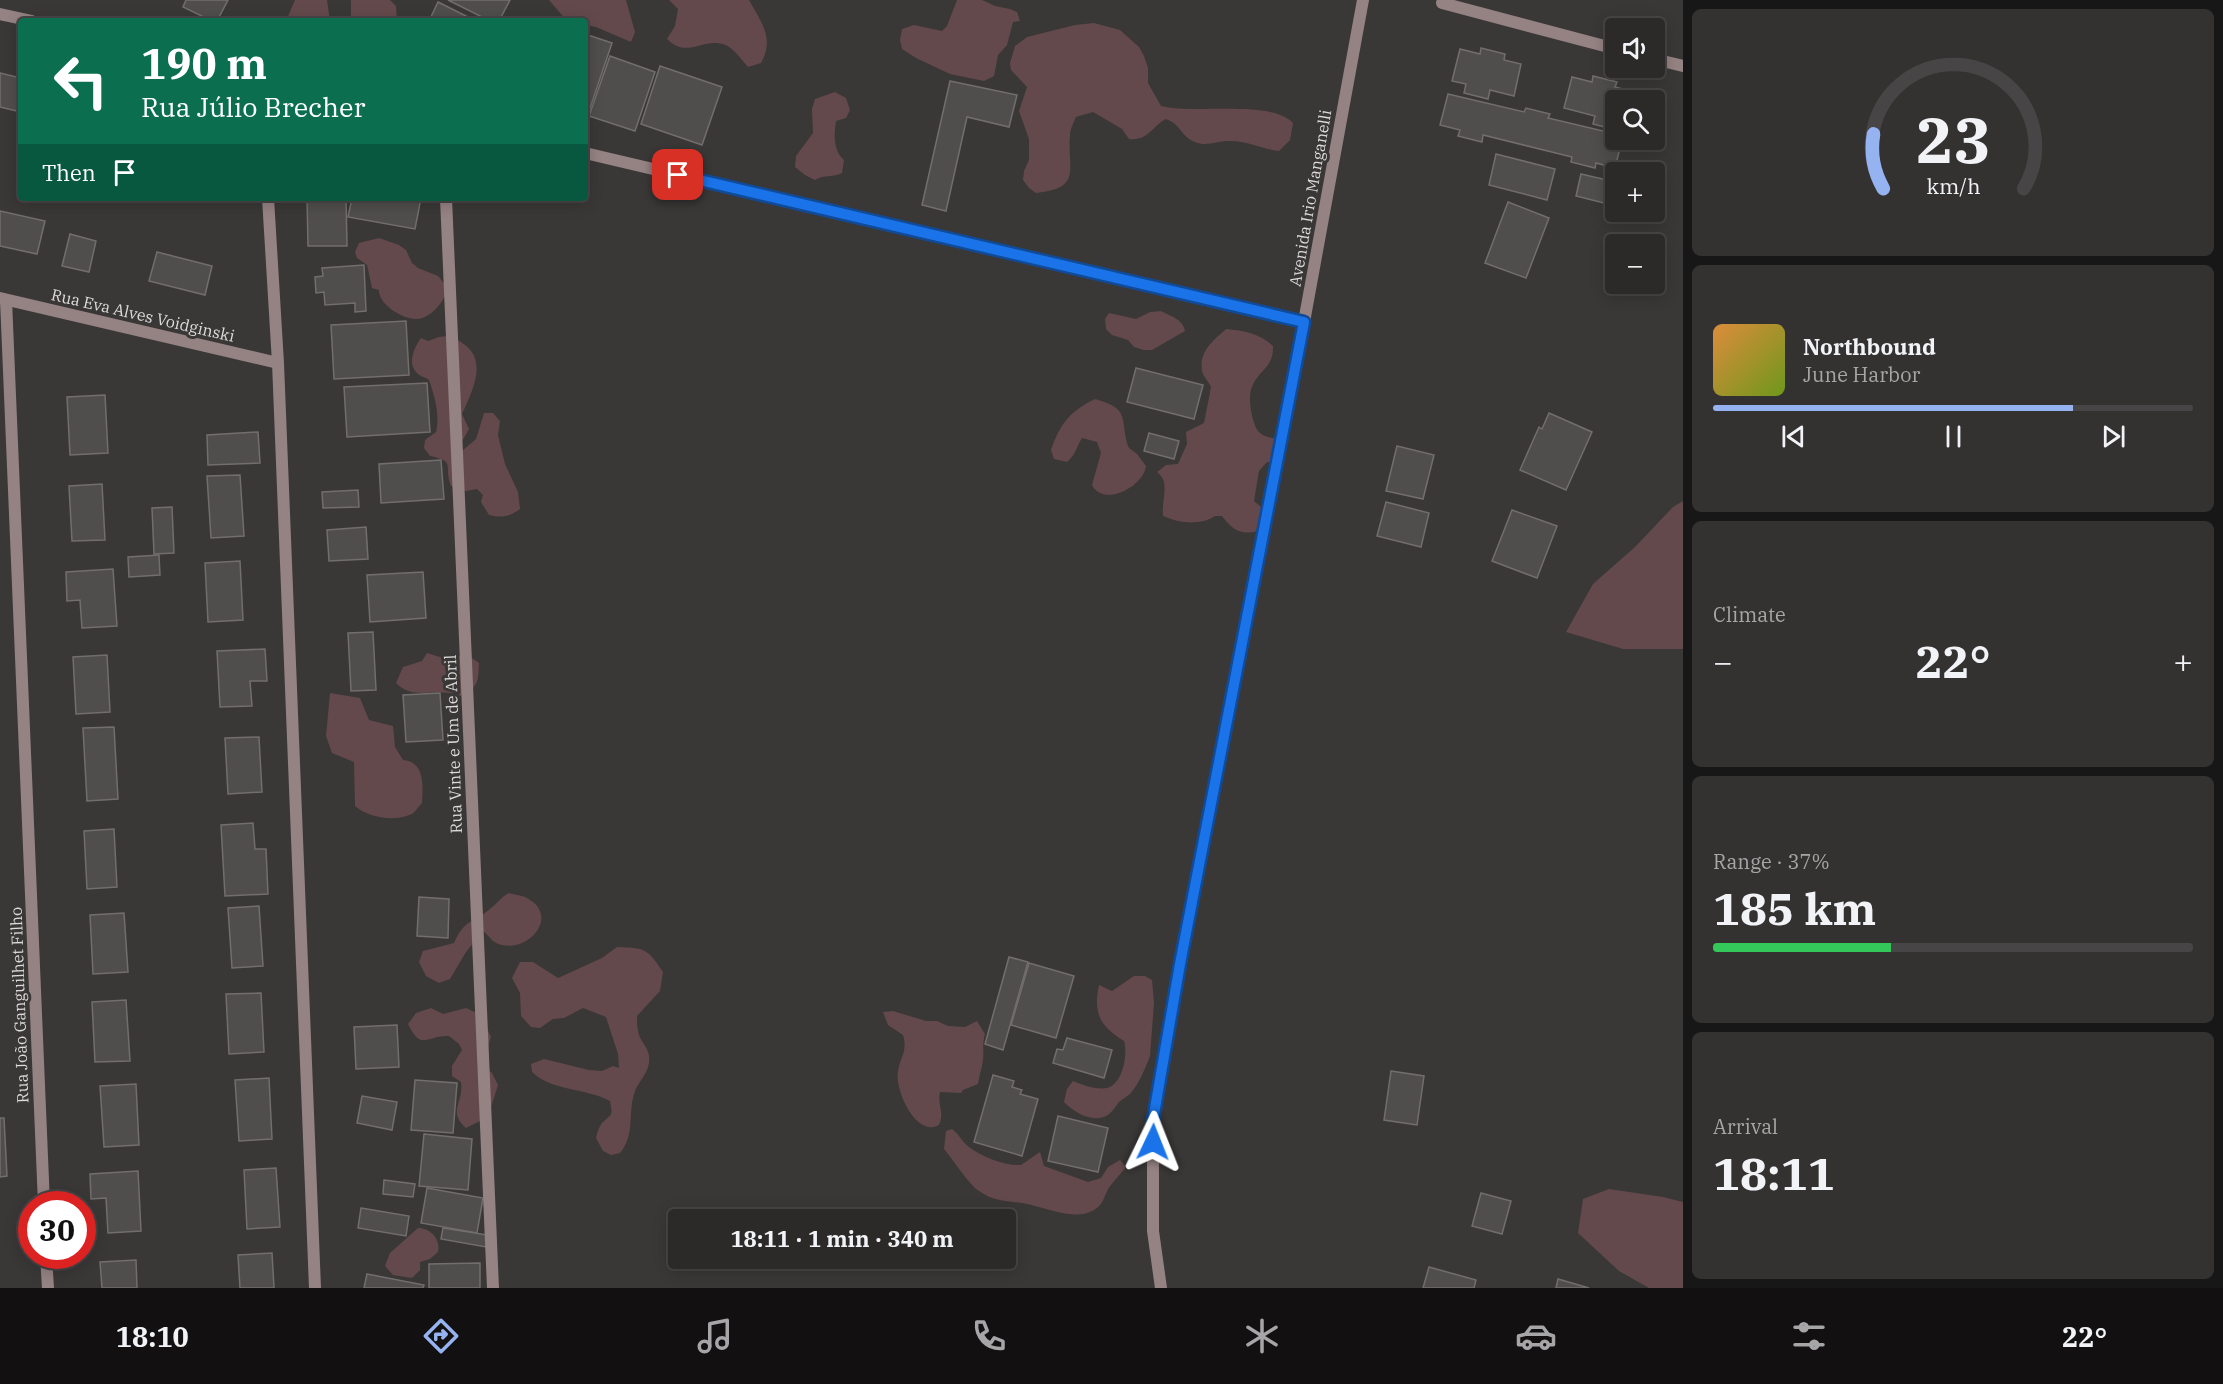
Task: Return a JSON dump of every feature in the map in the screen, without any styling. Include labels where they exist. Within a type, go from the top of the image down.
[{"type":"street","name":"Avenida Irio Manganelli","points":[[1161,1288],[1153,1231],[1153,1120],[1180,964],[1304,322],[1363,0]]},
{"type":"street","points":[[1442,3],[1605,46]]},
{"type":"street","points":[[0,14],[18,18]]},
{"type":"street","points":[[1665,62],[1683,66]]},
{"type":"street","points":[[588,154],[1304,322]]},
{"type":"street","points":[[268,201],[278,363],[315,1288]]},
{"type":"street","name":"Rua Vinte e Um de Abril","points":[[446,201],[493,1288]]},
{"type":"street","name":"Rua Eva Alves Voidginski","points":[[3,299],[278,363]]},
{"type":"street","name":"Rua João Ganguilhet Filho","points":[[3,299],[43,1191]]},
{"type":"street","points":[[47,1269],[48,1288]]},
{"type":"shaded area","points":[[295,0],[327,0],[330,18],[287,18]]},
{"type":"shaded area","points":[[351,0],[390,0],[396,6],[397,18],[351,18]]},
{"type":"shaded area","points":[[549,0],[626,0],[635,32],[631,42],[588,26],[588,18],[564,18]]},
{"type":"shaded area","points":[[669,0],[749,0],[762,23],[767,38],[767,46],[761,63],[748,67],[733,50],[723,44],[715,43],[688,48],[674,45],[667,39],[675,26],[678,9]]},
{"type":"shaded area","points":[[957,0],[982,0],[1010,9],[1017,12],[1020,21],[1013,22],[1007,45],[998,55],[994,76],[984,81],[950,74],[902,49],[900,40],[902,29],[914,25],[942,31],[947,26]]},
{"type":"shaded area","points":[[1094,23],[1120,30],[1139,47],[1148,68],[1148,83],[1161,106],[1267,111],[1293,123],[1290,140],[1279,151],[1234,141],[1199,143],[1190,140],[1175,124],[1166,119],[1141,138],[1129,139],[1122,129],[1093,112],[1076,117],[1072,126],[1070,175],[1067,182],[1051,191],[1036,193],[1023,180],[1029,160],[1029,139],[1019,111],[1027,87],[1011,70],[1010,63],[1015,46],[1027,37],[1075,25]]},
{"type":"shaded area","points":[[835,92],[846,98],[850,110],[846,118],[836,121],[835,126],[836,147],[844,160],[842,173],[815,180],[795,167],[796,156],[813,133],[812,109],[815,99]]},
{"type":"shaded area","points":[[379,238],[406,250],[412,263],[438,276],[447,287],[441,303],[427,316],[411,319],[399,314],[387,306],[379,290],[372,288],[367,265],[357,258],[355,252],[359,243]]},
{"type":"shaded area","points":[[1161,311],[1179,321],[1185,331],[1152,350],[1134,347],[1128,340],[1112,335],[1106,329],[1105,319],[1109,313],[1136,319],[1150,312]]},
{"type":"shaded area","points":[[1226,329],[1251,333],[1273,346],[1271,360],[1257,378],[1250,394],[1252,417],[1258,431],[1270,438],[1279,439],[1273,462],[1267,462],[1259,471],[1254,501],[1261,507],[1262,522],[1255,532],[1236,530],[1222,516],[1189,522],[1163,516],[1165,486],[1157,472],[1166,465],[1178,464],[1187,444],[1186,432],[1204,423],[1211,387],[1202,372],[1203,357],[1208,346]]},
{"type":"shaded area","points":[[447,336],[461,342],[470,350],[477,368],[472,390],[462,414],[469,429],[461,443],[462,451],[476,439],[484,413],[493,413],[500,421],[498,435],[505,464],[518,492],[520,509],[509,515],[502,517],[489,515],[481,502],[483,495],[477,489],[466,491],[451,486],[448,465],[444,460],[430,456],[424,448],[425,440],[436,432],[437,413],[429,380],[418,375],[413,368],[412,359],[416,345],[421,338],[428,341]]},
{"type":"shaded area","points":[[1095,399],[1115,407],[1120,412],[1129,448],[1146,466],[1144,474],[1138,481],[1123,492],[1105,495],[1098,492],[1092,485],[1101,453],[1097,442],[1082,438],[1067,462],[1054,459],[1051,450],[1067,419],[1079,408]]},
{"type":"shaded area","points":[[1683,501],[1683,649],[1623,649],[1566,632],[1593,584],[1635,547],[1673,507]]},
{"type":"shaded area","points":[[427,653],[443,658],[462,655],[479,663],[474,687],[460,696],[443,692],[418,693],[403,689],[396,683],[403,667],[422,661]]},
{"type":"shaded area","points":[[330,693],[360,698],[369,720],[393,726],[395,747],[403,760],[415,765],[421,776],[422,803],[412,814],[397,818],[382,818],[355,806],[354,762],[332,753],[326,736]]},
{"type":"shaded area","points":[[509,893],[525,897],[537,906],[541,916],[540,925],[534,934],[526,941],[515,945],[504,945],[493,941],[483,931],[466,952],[450,979],[439,983],[426,976],[419,962],[423,951],[454,943],[466,925]]},
{"type":"shaded area","points":[[617,947],[644,951],[653,958],[663,972],[660,991],[637,1016],[639,1034],[648,1053],[649,1061],[645,1075],[635,1091],[630,1131],[625,1146],[620,1153],[611,1155],[603,1151],[596,1138],[601,1125],[611,1114],[610,1101],[549,1083],[532,1072],[531,1064],[544,1059],[589,1070],[602,1071],[613,1066],[619,1068],[618,1054],[606,1017],[583,1008],[564,1018],[553,1019],[540,1028],[531,1027],[521,1016],[520,993],[512,978],[520,962],[533,962],[558,978],[602,958]]},
{"type":"shaded area","points":[[1134,976],[1145,976],[1152,980],[1154,1003],[1150,1056],[1133,1090],[1110,1113],[1100,1118],[1083,1115],[1064,1102],[1067,1089],[1073,1081],[1094,1088],[1107,1088],[1117,1081],[1125,1061],[1124,1041],[1109,1030],[1100,1018],[1097,1004],[1099,985],[1112,991]]},
{"type":"shaded area","points":[[431,1008],[443,1014],[466,1008],[481,1015],[491,1037],[482,1065],[492,1073],[498,1085],[488,1117],[466,1128],[460,1122],[457,1112],[461,1082],[452,1076],[452,1066],[462,1050],[459,1044],[449,1036],[421,1040],[417,1038],[408,1024],[416,1013]]},
{"type":"shaded area","points":[[893,1011],[926,1021],[937,1021],[948,1026],[965,1027],[977,1021],[985,1034],[978,1084],[961,1093],[940,1092],[939,1125],[929,1127],[922,1125],[910,1113],[902,1096],[898,1072],[904,1050],[903,1035],[888,1025],[883,1012]]},
{"type":"shaded area","points":[[952,1129],[969,1147],[994,1160],[1021,1165],[1040,1152],[1044,1166],[1088,1182],[1101,1178],[1108,1167],[1120,1160],[1126,1167],[1109,1188],[1100,1205],[1086,1213],[1068,1214],[999,1200],[975,1188],[944,1149],[946,1131]]},
{"type":"shaded area","points":[[1609,1189],[1683,1202],[1683,1288],[1649,1288],[1619,1271],[1578,1233],[1583,1199]]},
{"type":"shaded area","points":[[418,1228],[431,1232],[438,1243],[438,1252],[430,1259],[420,1262],[420,1270],[412,1278],[393,1275],[385,1266],[390,1253]]},
{"type":"building","points":[[186,0],[228,0],[219,18],[206,18],[183,7]]},
{"type":"building","points":[[448,0],[510,0],[501,18],[484,18]]},
{"type":"building","points":[[438,2],[470,18],[430,18]]},
{"type":"building","points":[[588,35],[612,43],[588,114]]},
{"type":"building","points":[[1481,48],[1505,54],[1504,60],[1521,64],[1514,96],[1490,90],[1488,99],[1464,93],[1466,84],[1452,81],[1460,49],[1480,54]]},
{"type":"building","points":[[610,56],[655,72],[635,131],[589,116]]},
{"type":"building","points":[[660,66],[722,87],[702,145],[641,124]]},
{"type":"building","points":[[0,73],[18,77],[18,111],[0,107]]},
{"type":"building","points":[[1593,76],[1617,82],[1615,87],[1626,90],[1605,90],[1605,127],[1593,124],[1595,116],[1564,108],[1572,77],[1592,82]]},
{"type":"building","points":[[950,81],[1017,95],[1009,127],[967,117],[946,211],[922,205]]},
{"type":"building","points":[[1448,94],[1524,112],[1526,108],[1550,114],[1548,118],[1605,131],[1605,150],[1620,150],[1616,162],[1605,162],[1605,165],[1596,163],[1595,168],[1571,162],[1572,157],[1483,135],[1482,142],[1458,136],[1460,130],[1440,125]]},
{"type":"building","points":[[1496,154],[1555,169],[1547,200],[1489,185]]},
{"type":"building","points":[[1581,174],[1605,179],[1605,203],[1576,196]]},
{"type":"building","points":[[307,201],[346,201],[347,246],[308,246]]},
{"type":"building","points":[[351,201],[420,201],[415,229],[348,217]]},
{"type":"building","points":[[1508,202],[1549,218],[1526,278],[1485,263]]},
{"type":"building","points":[[0,211],[45,221],[37,254],[0,246]]},
{"type":"building","points":[[70,234],[96,241],[89,272],[62,266]]},
{"type":"building","points":[[157,252],[212,266],[205,295],[149,281]]},
{"type":"building","points":[[364,265],[366,311],[355,312],[355,303],[325,305],[324,292],[316,293],[315,277],[323,276],[322,268]]},
{"type":"building","points":[[406,321],[409,375],[334,379],[331,325]]},
{"type":"building","points":[[1136,368],[1203,385],[1194,419],[1127,402]]},
{"type":"building","points":[[427,383],[430,432],[347,437],[344,387]]},
{"type":"building","points":[[105,395],[108,453],[70,455],[67,397]]},
{"type":"building","points":[[1549,413],[1592,432],[1566,490],[1520,470],[1539,427],[1542,429]]},
{"type":"building","points":[[258,432],[260,463],[208,465],[207,435]]},
{"type":"building","points":[[1149,433],[1179,441],[1174,459],[1144,451]]},
{"type":"building","points":[[1397,446],[1434,455],[1423,499],[1386,491]]},
{"type":"building","points":[[441,460],[444,499],[381,503],[379,464]]},
{"type":"building","points":[[240,475],[244,536],[211,538],[207,476]]},
{"type":"building","points":[[102,484],[105,540],[72,541],[69,486]]},
{"type":"building","points":[[358,490],[359,507],[323,508],[322,492]]},
{"type":"building","points":[[1386,502],[1429,513],[1421,547],[1377,536]]},
{"type":"building","points":[[172,507],[174,553],[154,554],[152,508]]},
{"type":"building","points":[[1512,510],[1557,526],[1537,578],[1492,561]]},
{"type":"building","points":[[366,527],[368,559],[329,561],[327,530]]},
{"type":"building","points":[[159,555],[160,575],[129,577],[128,557]]},
{"type":"building","points":[[240,561],[243,620],[208,622],[205,563]]},
{"type":"building","points":[[113,569],[117,626],[82,628],[80,600],[67,601],[66,572]]},
{"type":"building","points":[[423,572],[426,618],[370,622],[367,575]]},
{"type":"building","points":[[373,632],[376,690],[351,691],[348,633]]},
{"type":"building","points":[[265,649],[267,681],[250,681],[252,706],[220,707],[217,651]]},
{"type":"building","points":[[107,655],[110,712],[76,714],[73,657]]},
{"type":"building","points":[[440,693],[443,740],[406,742],[403,695]]},
{"type":"building","points":[[114,727],[118,799],[87,801],[83,728]]},
{"type":"building","points":[[259,737],[262,792],[228,794],[225,738]]},
{"type":"building","points":[[253,823],[255,849],[266,849],[268,894],[225,896],[221,825]]},
{"type":"building","points":[[114,829],[117,887],[87,889],[84,831]]},
{"type":"building","points":[[419,897],[449,899],[448,938],[417,936]]},
{"type":"building","points":[[259,906],[263,966],[232,968],[228,908]]},
{"type":"building","points":[[124,913],[128,972],[93,974],[90,915]]},
{"type":"building","points":[[1009,957],[1028,962],[1003,1050],[985,1044]]},
{"type":"building","points":[[1029,963],[1074,976],[1056,1038],[1011,1025]]},
{"type":"building","points":[[261,993],[264,1052],[229,1054],[226,994]]},
{"type":"building","points":[[126,1000],[130,1061],[95,1062],[92,1002]]},
{"type":"building","points":[[397,1025],[399,1067],[356,1069],[354,1027]]},
{"type":"building","points":[[1067,1038],[1112,1050],[1104,1078],[1053,1063],[1057,1049],[1063,1050]]},
{"type":"building","points":[[1391,1071],[1424,1076],[1417,1125],[1384,1120]]},
{"type":"building","points":[[993,1075],[1014,1081],[1012,1087],[1022,1090],[1020,1094],[1038,1099],[1022,1156],[974,1142]]},
{"type":"building","points":[[269,1078],[272,1139],[239,1141],[235,1080]]},
{"type":"building","points":[[415,1080],[457,1083],[453,1133],[411,1130]]},
{"type":"building","points":[[136,1084],[139,1145],[104,1147],[100,1086]]},
{"type":"building","points":[[362,1096],[397,1102],[392,1130],[357,1123]]},
{"type":"building","points":[[1058,1116],[1108,1128],[1098,1172],[1048,1161]]},
{"type":"building","points":[[0,1118],[4,1118],[7,1176],[0,1177]]},
{"type":"building","points":[[424,1134],[472,1139],[468,1190],[419,1186]]},
{"type":"building","points":[[276,1168],[280,1227],[247,1229],[244,1170]]},
{"type":"building","points":[[138,1171],[141,1231],[108,1233],[106,1198],[96,1199],[96,1191],[91,1191],[90,1174]]},
{"type":"building","points":[[384,1180],[415,1184],[413,1197],[383,1194]]},
{"type":"building","points":[[427,1188],[483,1198],[477,1233],[421,1223]]},
{"type":"building","points":[[1481,1193],[1511,1201],[1502,1234],[1472,1226]]},
{"type":"building","points":[[361,1208],[409,1216],[406,1236],[358,1228]]},
{"type":"building","points":[[443,1228],[488,1235],[486,1247],[441,1239]]},
{"type":"building","points":[[272,1253],[274,1288],[240,1288],[238,1255]]},
{"type":"building","points":[[136,1260],[137,1288],[102,1288],[100,1262]]},
{"type":"building","points":[[480,1263],[480,1288],[429,1288],[429,1264]]},
{"type":"building","points":[[1429,1267],[1476,1280],[1474,1288],[1423,1288]]},
{"type":"building","points":[[367,1274],[424,1285],[423,1288],[364,1288]]},
{"type":"building","points":[[1558,1279],[1589,1288],[1556,1288]]},
{"type":"route","points":[[678,175],[1304,322],[1180,964],[1153,1120],[1153,1142]]}]
